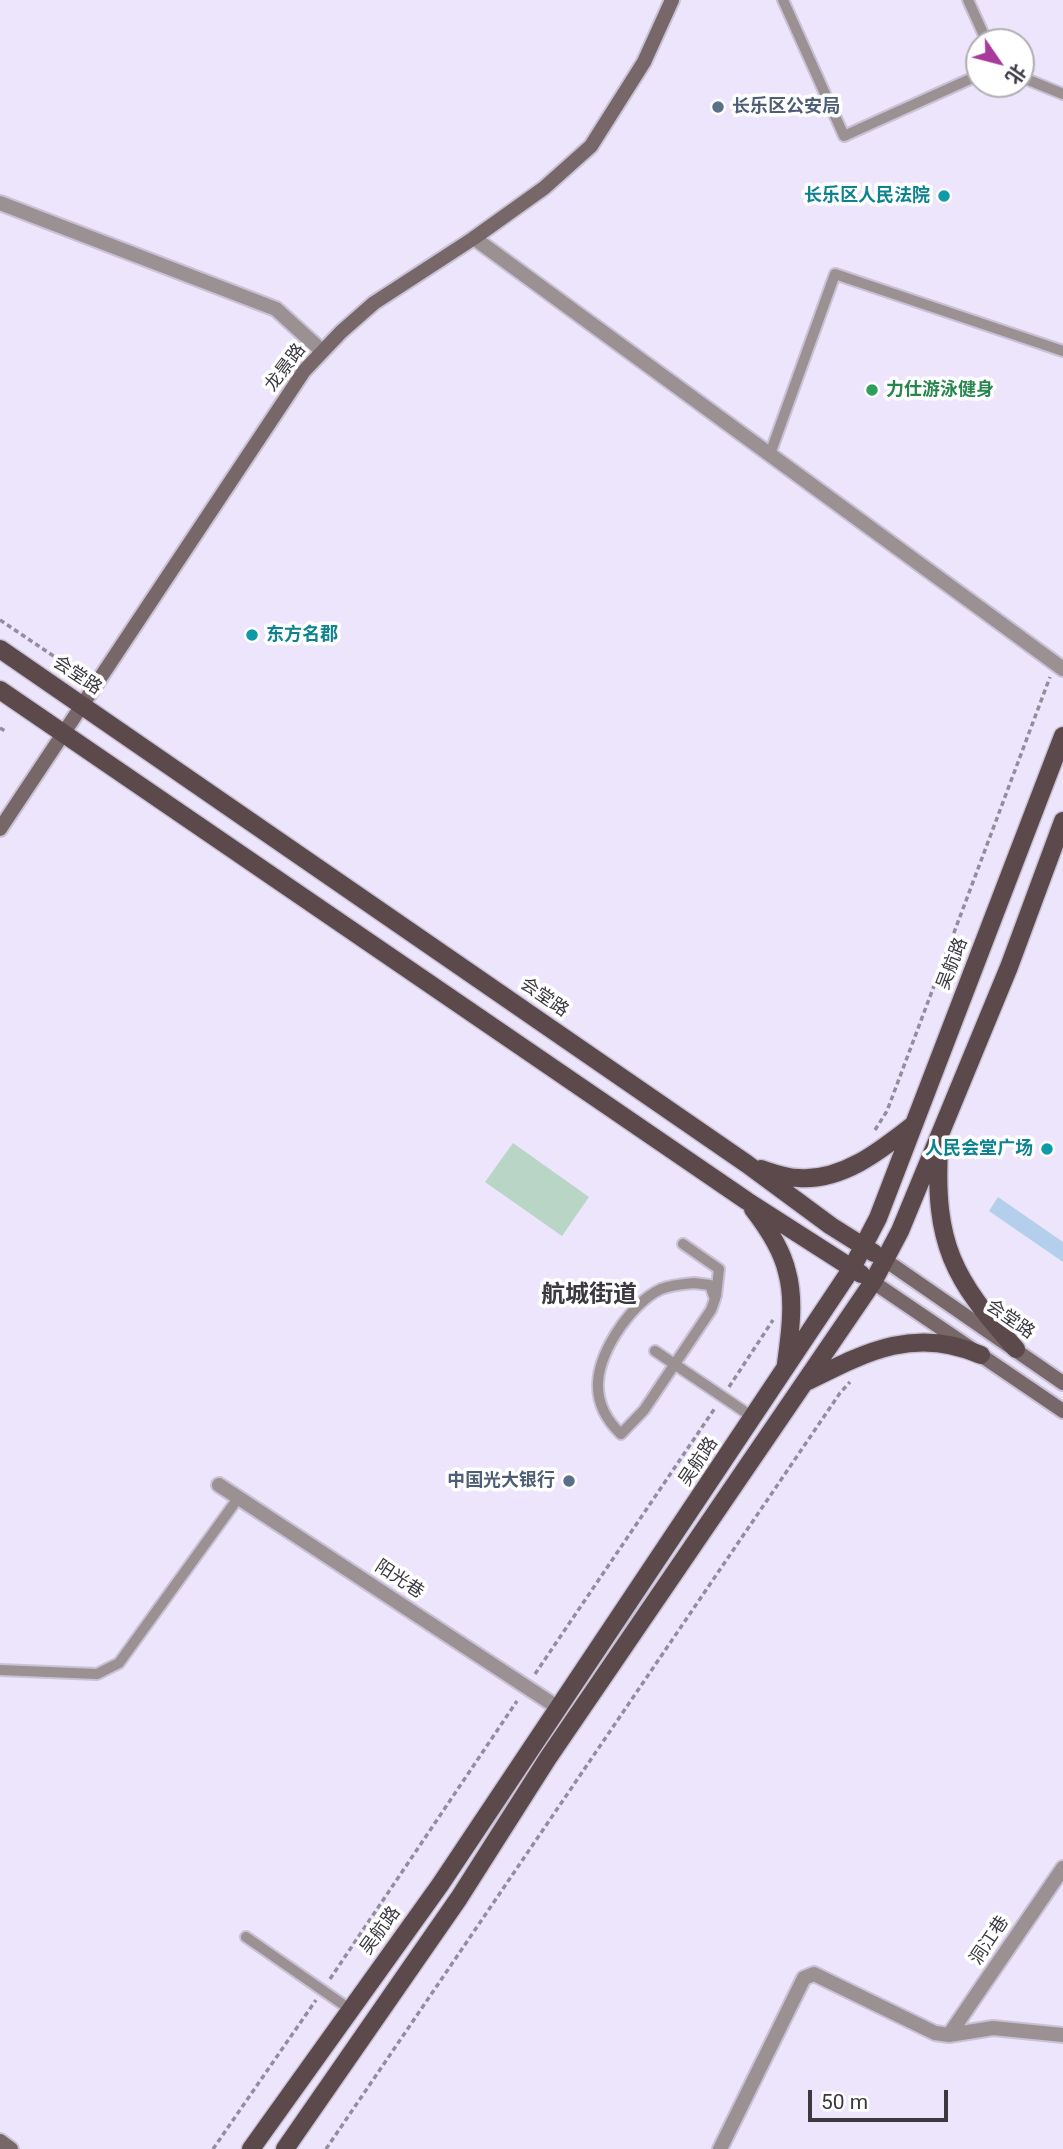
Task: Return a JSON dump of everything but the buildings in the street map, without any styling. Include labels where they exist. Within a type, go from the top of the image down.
[{"type":"main road","name":"会堂路","points":[[0,649],[747,1164],[831,1226],[885,1260]]},
{"type":"main road","points":[[0,690],[747,1201],[873,1282]]},
{"type":"main road","name":"吴航路","points":[[251,2149],[440,1885],[852,1268],[878,1218],[1063,736]]},
{"type":"main road","points":[[285,2149],[459,1898],[548,1758],[873,1282],[900,1231],[1009,967],[1063,821]]},
{"type":"main road","points":[[747,1164],[800,1179],[823,1176],[839,1172],[866,1159],[914,1125]]},
{"type":"main road","points":[[939,1136],[941,1229],[951,1259],[968,1291],[1016,1349]]},
{"type":"main road","points":[[747,1201],[762,1221],[788,1272],[790,1322],[785,1372]]},
{"type":"main road","points":[[804,1383],[863,1354],[895,1345],[945,1342],[981,1355]]},
{"type":"street","name":"龙景路","points":[[0,829],[304,371],[373,303],[474,238],[544,188],[591,146],[643,62],[672,0]]},
{"type":"street","points":[[0,203],[276,310],[322,351]]},
{"type":"street","points":[[474,238],[1059,666]]},
{"type":"street","name":"会堂路","points":[[885,1260],[1063,1383]]},
{"type":"street","points":[[873,1282],[1063,1411]]},
{"type":"street","name":"阳光巷","points":[[219,1485],[557,1707]]},
{"type":"street","name":"洞江巷","points":[[949,2035],[1063,1868]]},
{"type":"street","points":[[720,2149],[804,1978],[814,1974],[935,2033],[949,2035],[993,2028],[1063,2035]]},
{"type":"street","points":[[0,2141],[11,2149]]},
{"type":"lane","points":[[783,0],[844,136],[965,81]]},
{"type":"lane","points":[[968,0],[981,28]]},
{"type":"lane","points":[[1035,82],[1063,94]]},
{"type":"lane","points":[[771,454],[835,274],[1063,351]]},
{"type":"lane","points":[[683,1244],[719,1269],[715,1299],[711,1310],[644,1410],[621,1434],[604,1416],[598,1397],[597,1381],[608,1345],[636,1307],[663,1288],[694,1283],[710,1285],[715,1299]]},
{"type":"lane","points":[[655,1351],[754,1418]]},
{"type":"lane","points":[[0,1670],[97,1674],[119,1663],[239,1497]]},
{"type":"lane","points":[[246,1937],[351,2010]]},
{"type":"path","points":[[0,620],[58,659]]},
{"type":"path","points":[[872,1135],[887,1111],[1059,666]]},
{"type":"path","points":[[0,727],[7,732]]},
{"type":"path","points":[[213,2149],[778,1311]]},
{"type":"path","points":[[326,2149],[832,1404],[859,1372]]},
{"type":"green space","points":[[513,1143],[589,1197],[562,1236],[485,1182]]},
{"type":"water","points":[[998,1197],[1063,1242],[1063,1262],[989,1211]]},
{"type":"place","name":"长乐区公安局","points":[[718,107]]},
{"type":"place","name":"长乐区人民法院","points":[[944,196]]},
{"type":"place","name":"力仕游泳健身","points":[[872,390]]},
{"type":"place","name":"东方名郡","points":[[252,635]]},
{"type":"place","name":"人民会堂广场","points":[[1047,1149]]},
{"type":"place","name":"中国光大银行","points":[[569,1481]]},
{"type":"district","name":"航城街道","points":[[589,1296]]}]
